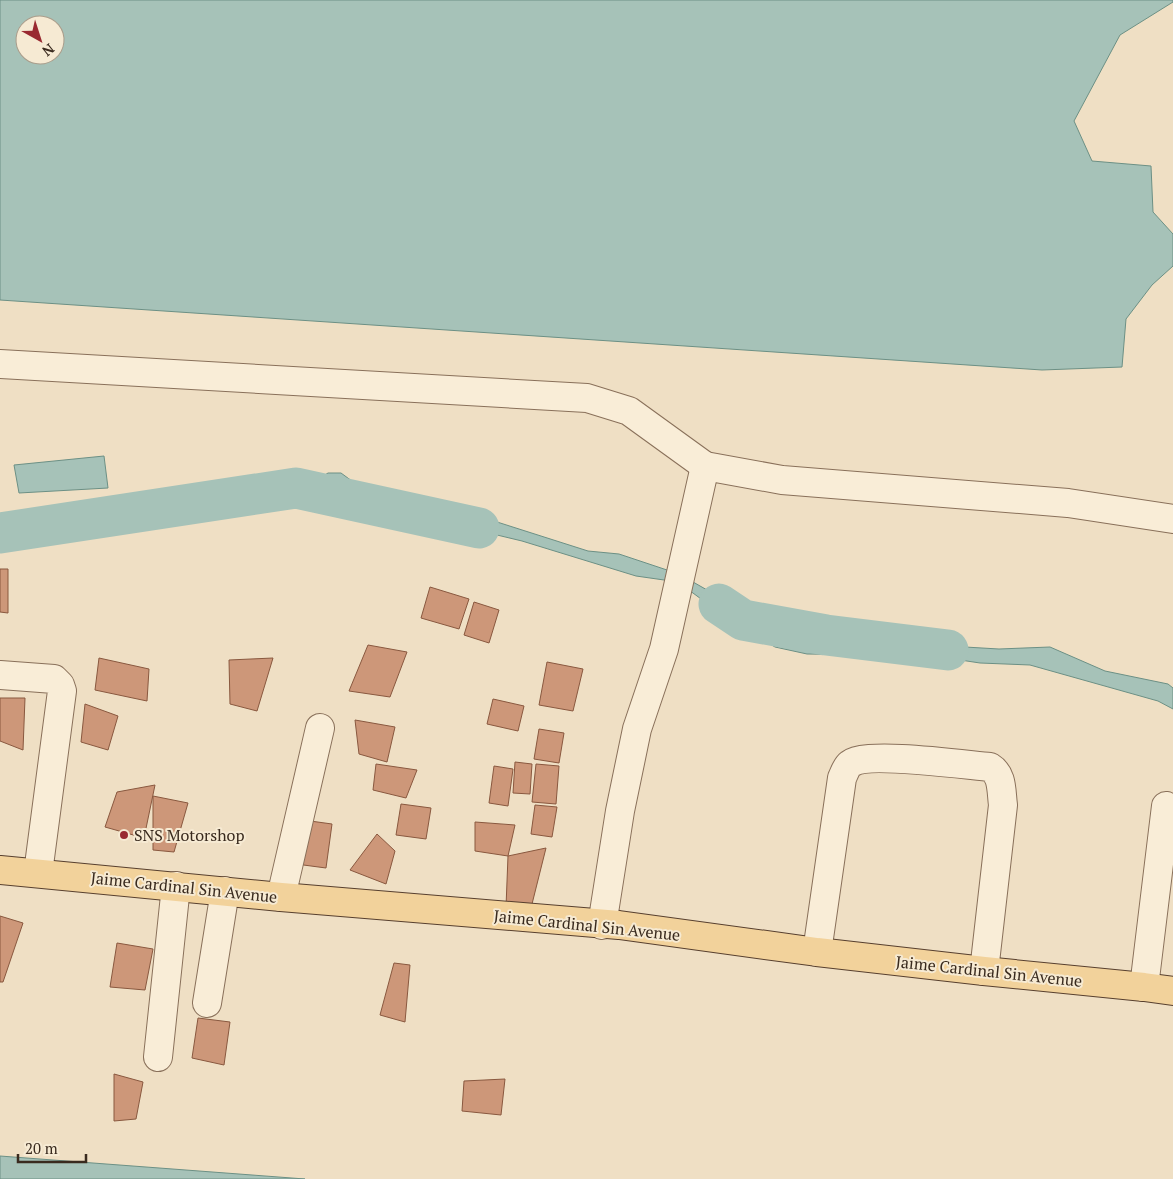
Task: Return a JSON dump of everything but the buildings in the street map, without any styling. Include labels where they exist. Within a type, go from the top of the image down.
[{"type":"main road","name":"Jaime Cardinal Sin Avenue","points":[[0,870],[281,897],[619,925],[817,952],[1173,991]]},
{"type":"street","points":[[0,364],[587,398],[629,411],[704,466],[782,480],[1068,502],[1173,519]]},
{"type":"street","points":[[602,925],[620,811],[637,729],[664,650],[704,466]]},
{"type":"street","points":[[0,676],[54,679],[60,685],[62,691],[38,873]]},
{"type":"street","points":[[281,897],[320,728]]},
{"type":"street","points":[[817,952],[842,778],[849,765],[860,760],[924,760],[990,767],[996,771],[1000,778],[1003,805],[984,971]]},
{"type":"street","points":[[1144,987],[1166,806]]},
{"type":"street","points":[[158,1057],[176,886]]},
{"type":"street","points":[[207,1003],[225,891]]},
{"type":"water","points":[[0,0],[1173,0],[1173,2],[1120,35],[1074,121],[1092,161],[1151,166],[1153,212],[1173,234],[1173,266],[1152,285],[1126,319],[1122,367],[1042,370],[0,300]]},
{"type":"water","points":[[104,456],[108,488],[19,493],[14,465]]},
{"type":"water","points":[[328,473],[341,473],[356,484],[450,507],[588,551],[619,554],[679,574],[758,619],[786,632],[820,643],[848,645],[897,643],[999,649],[1050,647],[1105,671],[1168,684],[1173,688],[1173,709],[1158,701],[1030,665],[980,663],[947,658],[888,655],[807,654],[775,647],[731,621],[678,582],[636,576],[522,541],[447,523],[375,500],[328,502],[315,487],[320,478]]},
{"type":"water","points":[[0,1156],[305,1179],[0,1179]]},
{"type":"waterway","points":[[0,533],[296,488],[479,528]]},
{"type":"waterway","points":[[719,604],[743,620],[826,635],[948,650]]},
{"type":"place","name":"SNS Motorshop","points":[[124,835]]}]
